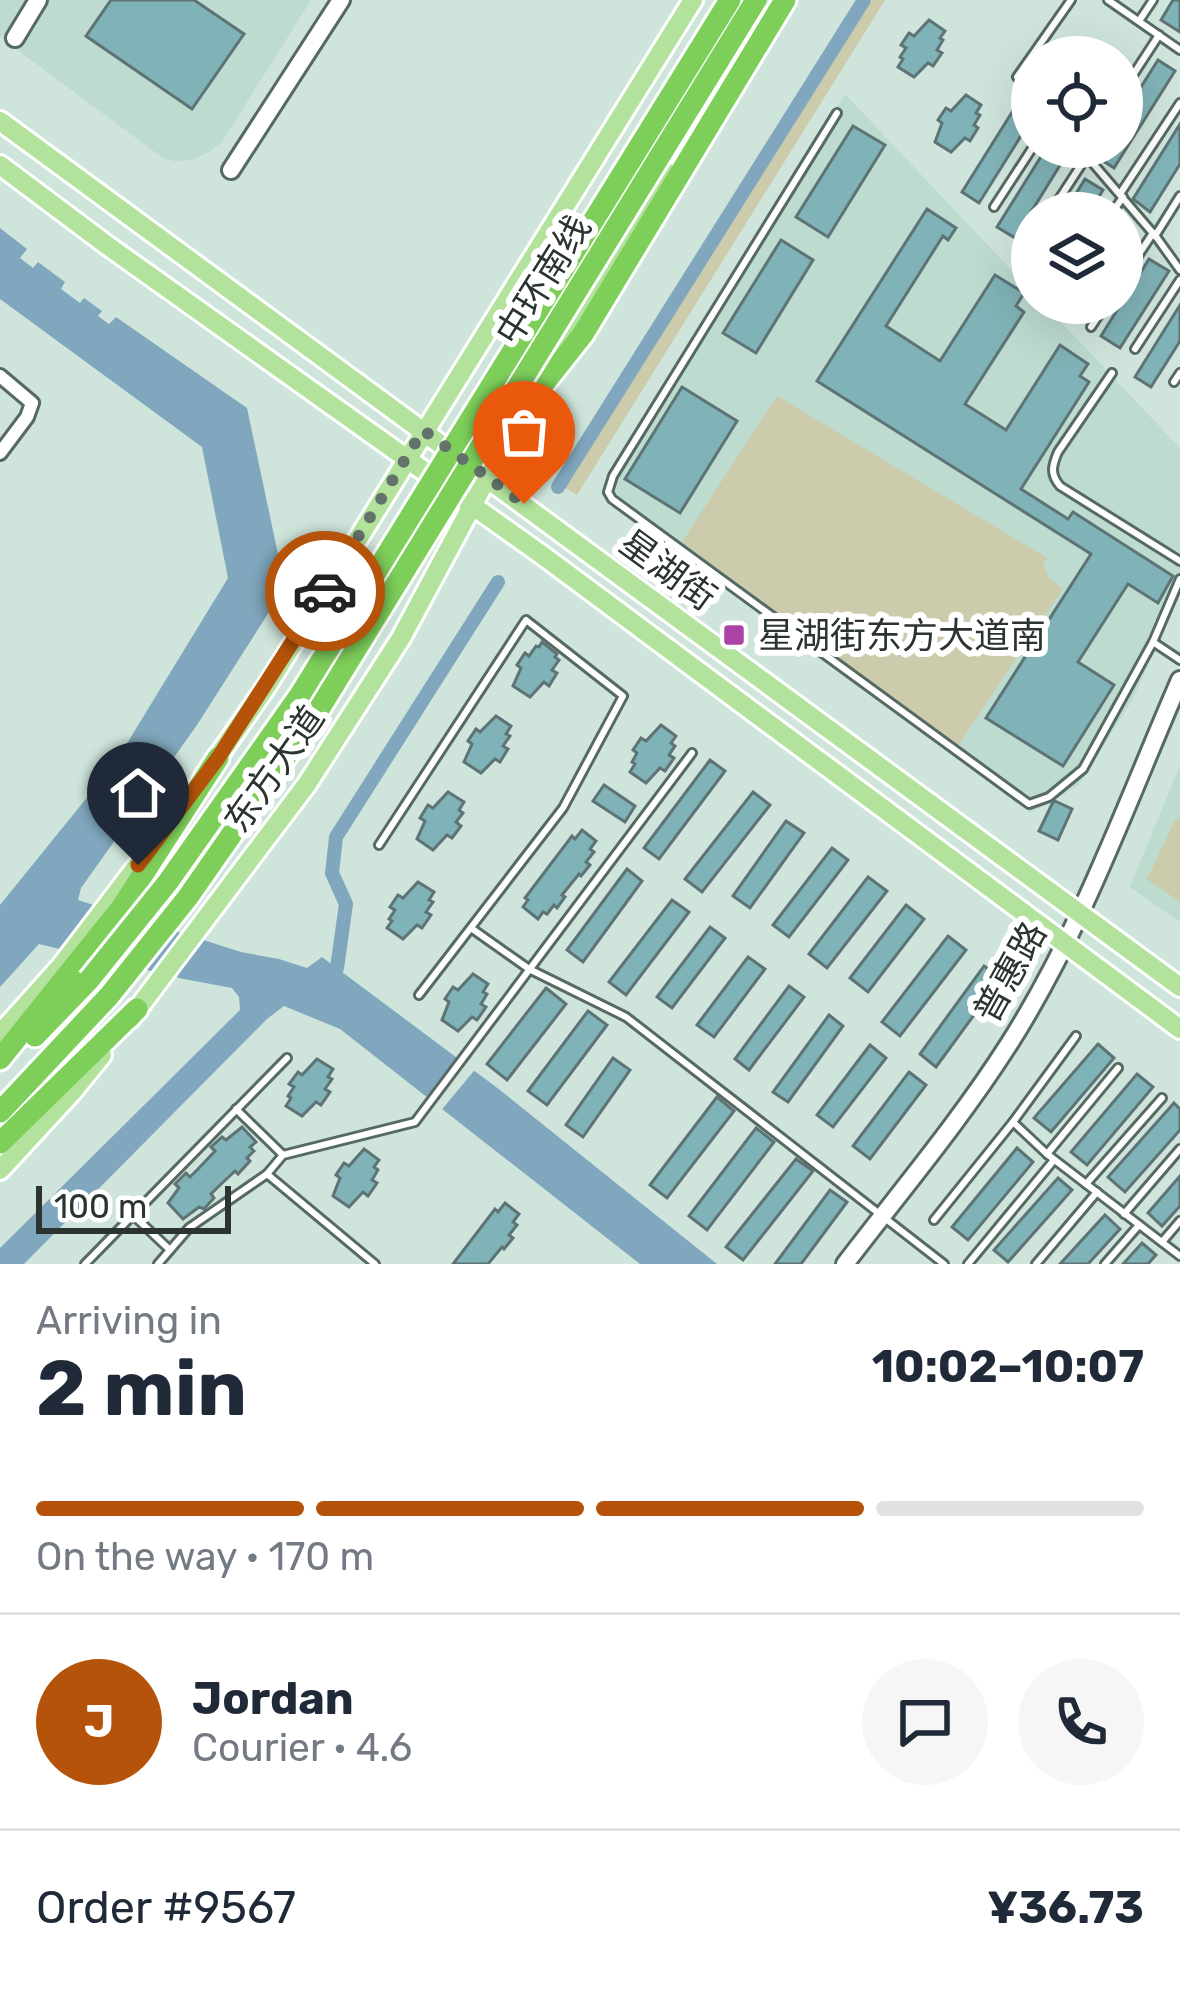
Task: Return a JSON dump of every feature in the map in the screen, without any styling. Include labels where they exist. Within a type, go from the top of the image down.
[{"type":"highway","name":"中环南线","points":[[0,1071],[89,980],[168,882],[300,694],[730,0]]},
{"type":"highway","name":"中环南线","points":[[0,1112],[109,997],[188,897],[321,706],[756,0]]},
{"type":"highway","points":[[523,410],[583,334],[785,0]]},
{"type":"highway","points":[[0,1059],[122,907],[218,758]]},
{"type":"highway","points":[[0,1143],[137,1009]]},
{"type":"main road","points":[[15,38],[38,0]]},
{"type":"main road","points":[[231,170],[340,0]]},
{"type":"main road","name":"东方大道","points":[[0,1034],[61,966],[266,687],[693,0]]},
{"type":"main road","name":"东方大道","points":[[0,1170],[72,1092],[307,784],[401,638],[523,410],[774,0]]},
{"type":"main road","name":"星湖街","points":[[0,121],[1180,987]]},
{"type":"main road","name":"星湖街","points":[[0,165],[542,554],[1180,1029]]},
{"type":"main road","name":"普惠路","points":[[845,1264],[1008,1046],[1078,915],[1180,680]]},
{"type":"street","points":[[0,376],[32,403],[0,453]]},
{"type":"lane","points":[[1045,36],[1071,0]]},
{"type":"lane","points":[[1108,0],[1180,50]]},
{"type":"lane","points":[[1139,21],[1153,0]]},
{"type":"lane","points":[[1143,60],[1159,35]]},
{"type":"lane","points":[[1124,192],[1180,103]]},
{"type":"lane","points":[[837,113],[613,476],[608,492],[612,499],[1029,804],[1049,796],[1083,769],[1153,642],[1180,579]]},
{"type":"lane","points":[[994,207],[1019,168]]},
{"type":"lane","points":[[1099,168],[1119,192]]},
{"type":"lane","points":[[1143,250],[1180,196]]},
{"type":"lane","points":[[1143,221],[1180,270]]},
{"type":"lane","points":[[1135,349],[1180,280]]},
{"type":"lane","points":[[1112,373],[1058,452],[1054,480],[1180,561]]},
{"type":"lane","points":[[1174,382],[1180,374]]},
{"type":"lane","points":[[379,845],[526,620],[623,696],[563,808],[419,994]]},
{"type":"lane","points":[[1153,642],[1180,660]]},
{"type":"lane","points":[[158,1264],[189,1228],[267,1174],[283,1155],[415,1122],[692,753]]},
{"type":"lane","points":[[471,928],[529,969],[626,1016],[939,1263]]},
{"type":"lane","points":[[934,1220],[1076,1036]]},
{"type":"lane","points":[[85,1264],[287,1058]]},
{"type":"lane","points":[[968,1264],[1118,1069]]},
{"type":"lane","points":[[1086,1184],[1162,1098]]},
{"type":"lane","points":[[236,1109],[283,1155]]},
{"type":"lane","points":[[1013,1122],[1179,1255],[1169,1264]]},
{"type":"lane","points":[[1124,1214],[1180,1150]]},
{"type":"lane","points":[[267,1174],[375,1264]]},
{"type":"lane","points":[[1036,1264],[1097,1192]]},
{"type":"lane","points":[[134,1214],[170,1250]]},
{"type":"lane","points":[[1162,1242],[1180,1221]]},
{"type":"lane","points":[[1105,1264],[1139,1225]]},
{"type":"shaded area","points":[[0,0],[311,0],[222,142],[193,160],[174,161],[163,158],[0,37]]},
{"type":"shaded area","points":[[872,0],[885,0],[577,495],[565,488]]},
{"type":"shaded area","points":[[845,94],[1011,270],[1011,324],[1063,324],[1180,448],[1180,591],[1133,699],[1079,785],[1031,813],[606,500],[603,486]]},
{"type":"shaded area","points":[[777,396],[1047,558],[1043,564],[1049,578],[1063,589],[957,747],[682,542]]},
{"type":"shaded area","points":[[1180,765],[1180,922],[1130,887]]},
{"type":"shaded area","points":[[1180,817],[1180,902],[1147,879]]},
{"type":"water","points":[[0,228],[27,249],[20,258],[33,268],[38,262],[65,282],[61,289],[80,303],[84,298],[102,311],[98,316],[109,324],[116,317],[247,408],[285,587],[197,725],[81,888],[78,900],[307,968],[322,957],[500,1090],[717,1264],[640,1264],[340,1029],[284,1006],[24,1264],[0,1264],[0,1248],[240,1010],[232,988],[39,944],[0,987],[0,905],[115,763],[228,578],[202,447],[0,299]]},
{"type":"pier","points":[[462,1054],[478,1066],[439,1113],[423,1101]]},
{"type":"building","points":[[111,0],[194,0],[244,34],[192,109],[86,36]]},
{"type":"building","points":[[1173,0],[1180,0],[1180,32],[1161,20]]},
{"type":"building","points":[[929,20],[945,31],[937,50],[942,53],[933,66],[928,63],[914,77],[898,67],[906,48],[901,45],[909,33],[914,36]]},
{"type":"building","points":[[1158,60],[1175,71],[1143,122],[1143,84]]},
{"type":"building","points":[[966,95],[981,105],[974,125],[978,128],[970,141],[965,138],[951,152],[935,142],[942,123],[938,120],[946,108],[951,111]]},
{"type":"building","points":[[1011,114],[1011,152],[979,203],[962,192]]},
{"type":"building","points":[[1180,124],[1180,164],[1150,212],[1143,207],[1143,192],[1137,192]]},
{"type":"building","points":[[853,126],[885,145],[828,237],[796,217]]},
{"type":"building","points":[[1034,168],[1058,168],[1043,192],[1019,192]]},
{"type":"building","points":[[1085,179],[1103,190],[1102,192],[1077,192]]},
{"type":"building","points":[[1011,205],[1011,236],[997,227]]},
{"type":"building","points":[[927,209],[956,228],[948,240],[943,236],[886,326],[940,361],[995,275],[1011,285],[1011,324],[1016,324],[965,404],[1006,430],[1060,345],[1088,364],[1080,376],[1089,382],[1021,489],[1068,519],[1073,512],[1173,576],[1158,603],[1128,584],[1078,662],[1114,685],[1063,766],[986,718],[1091,554],[817,381]]},
{"type":"building","points":[[781,240],[813,260],[756,353],[723,333]]},
{"type":"building","points":[[1149,259],[1169,271],[1143,312],[1143,269]]},
{"type":"building","points":[[1180,305],[1180,341],[1151,387],[1135,377]]},
{"type":"building","points":[[1108,324],[1135,324],[1120,348],[1101,336]]},
{"type":"building","points":[[682,387],[737,421],[680,513],[625,479]]},
{"type":"building","points":[[542,642],[557,654],[559,660],[552,670],[557,673],[549,686],[544,682],[530,697],[513,686],[521,668],[517,665]]},
{"type":"building","points":[[496,716],[511,726],[503,746],[508,749],[500,762],[495,759],[481,773],[464,762],[472,744],[468,741],[476,729],[480,732]]},
{"type":"building","points":[[661,725],[676,736],[669,755],[674,758],[665,771],[660,768],[646,783],[630,772],[637,753],[633,750],[641,738],[646,741]]},
{"type":"building","points":[[710,760],[725,771],[659,859],[644,848]]},
{"type":"building","points":[[604,785],[635,806],[625,822],[593,801]]},
{"type":"building","points":[[448,792],[464,802],[456,822],[461,826],[433,850],[417,839],[425,821],[420,818],[428,805],[433,808]]},
{"type":"building","points":[[753,792],[770,805],[702,892],[685,879]]},
{"type":"building","points":[[1055,801],[1072,809],[1058,840],[1039,831]]},
{"type":"building","points":[[786,821],[804,833],[750,908],[733,896]]},
{"type":"building","points":[[582,830],[596,841],[586,862],[590,865],[562,895],[557,908],[554,905],[538,919],[523,907],[525,898],[572,836],[575,839]]},
{"type":"building","points":[[832,848],[848,860],[789,937],[773,925]]},
{"type":"building","points":[[627,869],[642,881],[583,962],[567,950]]},
{"type":"building","points":[[868,877],[887,891],[827,968],[809,954]]},
{"type":"building","points":[[418,882],[434,892],[426,912],[431,915],[422,928],[417,925],[403,939],[387,928],[395,910],[390,907],[398,895],[403,898]]},
{"type":"building","points":[[672,900],[689,912],[626,995],[609,982]]},
{"type":"building","points":[[906,905],[924,919],[868,992],[850,978]]},
{"type":"building","points":[[710,927],[725,938],[672,1008],[657,997]]},
{"type":"building","points":[[948,936],[966,950],[900,1036],[882,1022]]},
{"type":"building","points":[[748,957],[765,969],[714,1037],[697,1025]]},
{"type":"building","points":[[984,966],[1001,978],[936,1067],[920,1054]]},
{"type":"building","points":[[473,974],[488,984],[481,1004],[486,1007],[477,1020],[472,1017],[458,1031],[442,1020],[449,1002],[445,999],[453,987],[458,990]]},
{"type":"building","points":[[789,986],[804,997],[749,1070],[735,1059]]},
{"type":"building","points":[[546,988],[566,1004],[507,1080],[487,1064]]},
{"type":"building","points":[[588,1011],[607,1025],[547,1105],[528,1091]]},
{"type":"building","points":[[829,1015],[843,1026],[788,1102],[773,1092]]},
{"type":"building","points":[[1098,1044],[1114,1058],[1051,1132],[1034,1118]]},
{"type":"building","points":[[870,1045],[886,1058],[833,1127],[817,1115]]},
{"type":"building","points":[[613,1058],[630,1070],[583,1137],[566,1125]]},
{"type":"building","points":[[317,1059],[333,1069],[325,1089],[330,1092],[321,1105],[316,1102],[302,1116],[286,1106],[294,1087],[289,1084]]},
{"type":"building","points":[[909,1072],[926,1085],[870,1159],[853,1146]]},
{"type":"building","points":[[1137,1074],[1153,1087],[1087,1165],[1071,1152]]},
{"type":"building","points":[[717,1097],[734,1111],[667,1198],[650,1185]]},
{"type":"building","points":[[1174,1103],[1180,1109],[1180,1130],[1125,1192],[1108,1177]]},
{"type":"building","points":[[242,1127],[256,1142],[250,1147],[254,1151],[247,1158],[250,1161],[211,1194],[214,1198],[204,1209],[199,1207],[183,1219],[168,1203],[179,1188],[175,1184],[198,1169],[222,1137],[226,1140]]},
{"type":"building","points":[[756,1128],[774,1142],[707,1230],[689,1216]]},
{"type":"building","points":[[1017,1148],[1033,1162],[968,1240],[952,1227]]},
{"type":"building","points":[[364,1149],[379,1160],[372,1180],[377,1183],[368,1196],[363,1192],[349,1207],[333,1196],[340,1178],[336,1175]]},
{"type":"building","points":[[796,1159],[813,1171],[743,1260],[726,1247]]},
{"type":"building","points":[[1180,1176],[1180,1206],[1162,1226],[1148,1213]]},
{"type":"building","points":[[1058,1178],[1072,1190],[1008,1262],[994,1250]]},
{"type":"building","points":[[830,1190],[847,1202],[801,1264],[775,1264]]},
{"type":"building","points":[[505,1203],[519,1214],[509,1235],[513,1238],[504,1249],[488,1264],[453,1264],[495,1209],[498,1212]]},
{"type":"building","points":[[1105,1215],[1120,1229],[1088,1264],[1060,1264]]},
{"type":"building","points":[[1142,1243],[1156,1255],[1148,1264],[1123,1264]]},
{"type":"waterway","points":[[558,487],[864,0]]},
{"type":"waterway","points":[[337,968],[346,904],[332,873],[336,837],[498,582]]},
{"type":"way so far","points":[[325,591],[423,430],[524,504]]},
{"type":"place","name":"星湖街东方大道南","points":[[734,635]]},
{"type":"route","points":[[138,865],[218,758],[325,591]]}]
